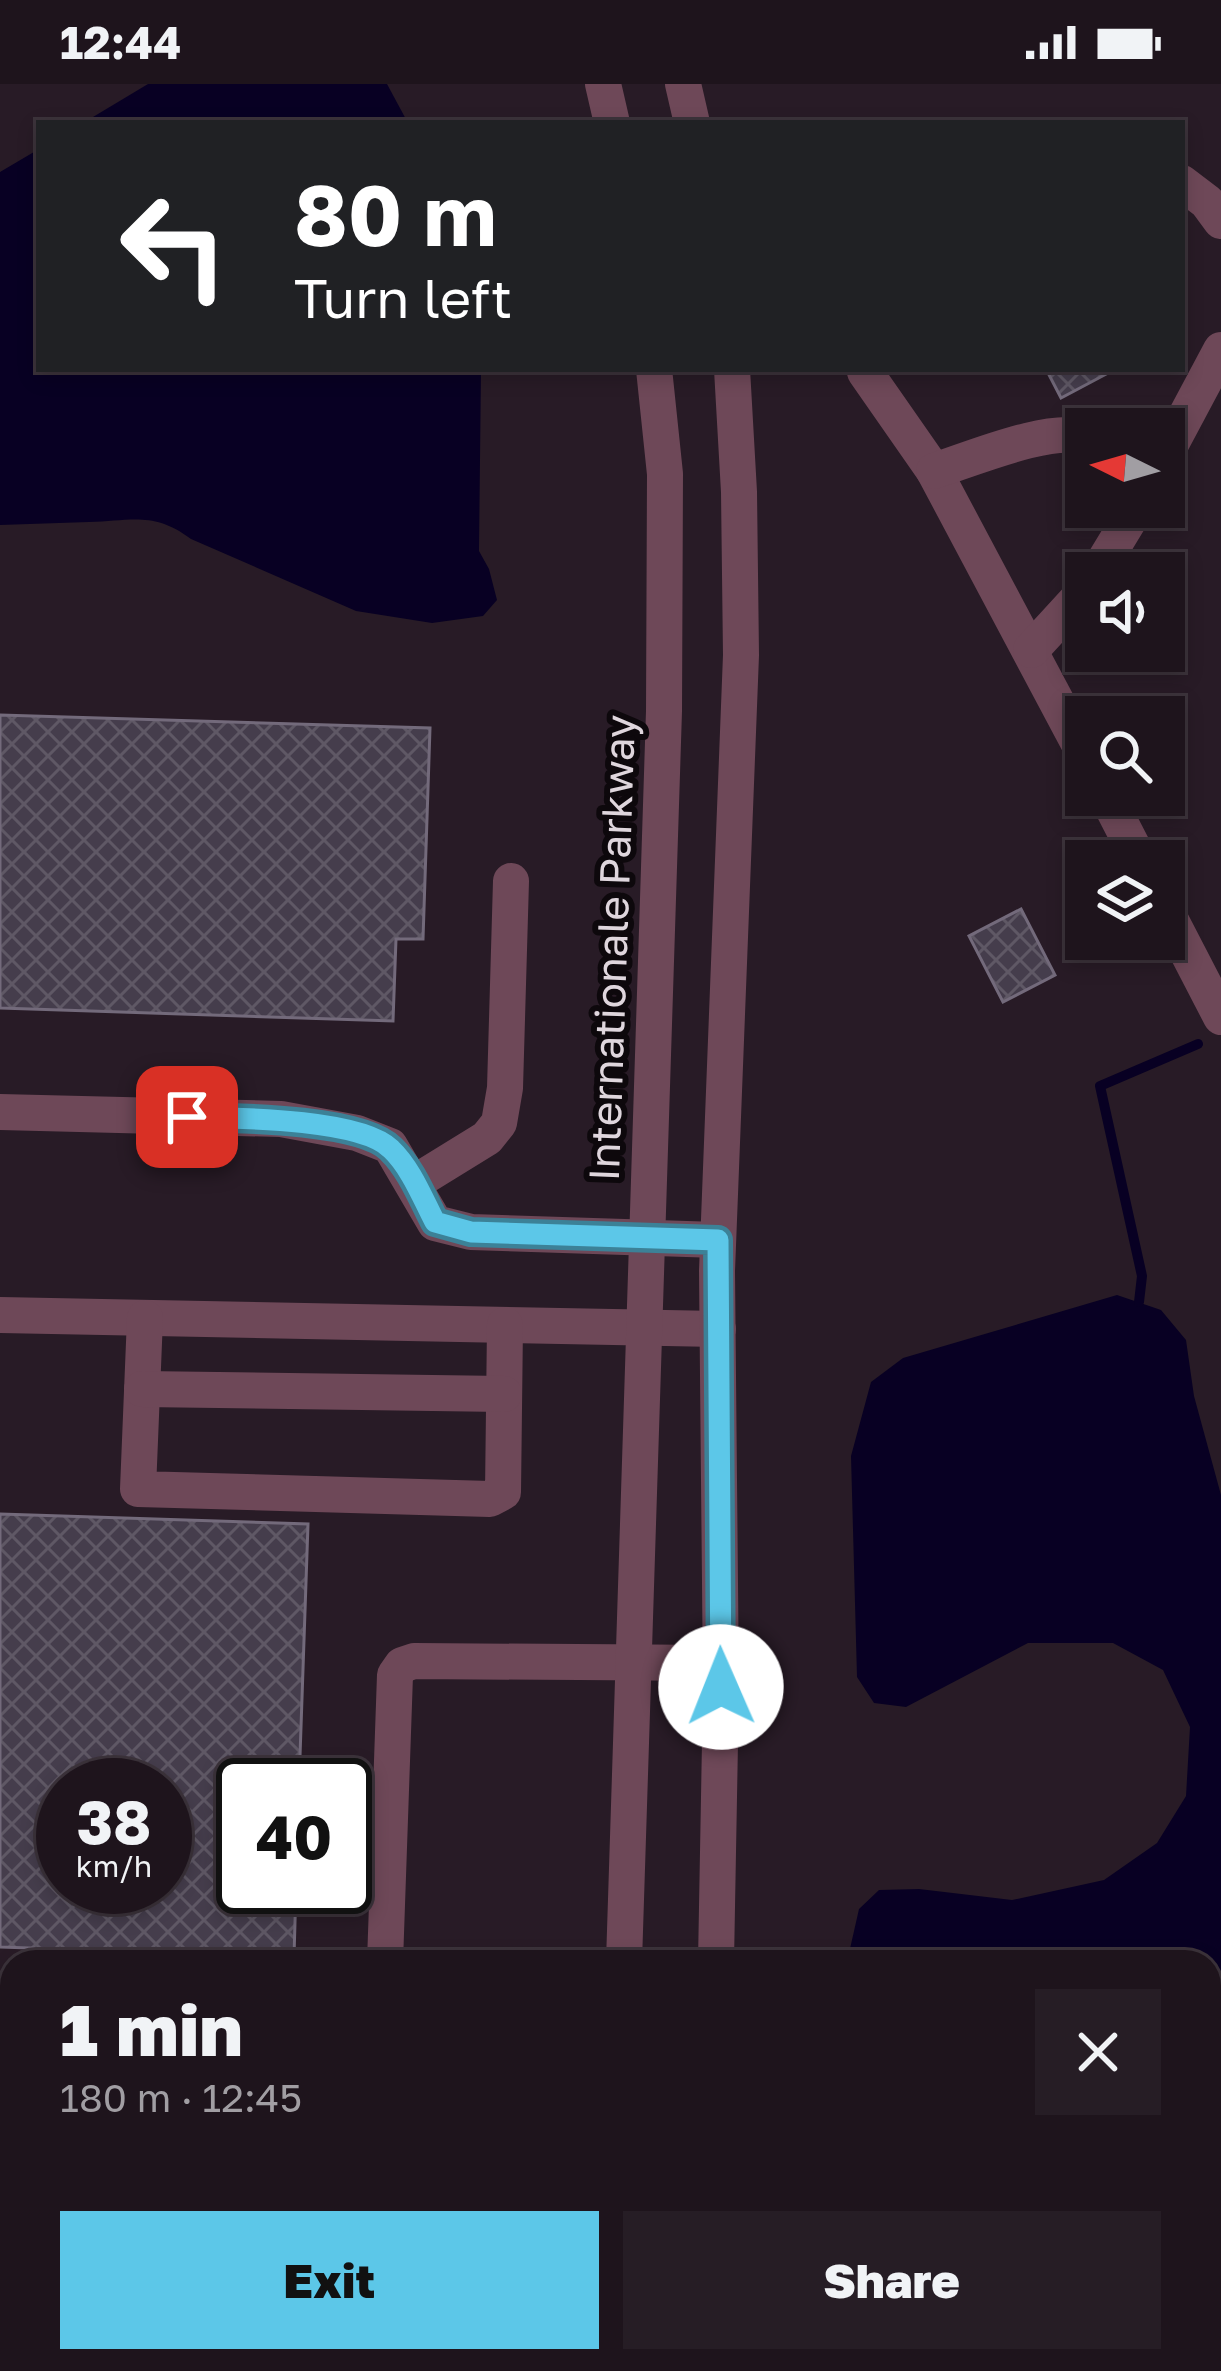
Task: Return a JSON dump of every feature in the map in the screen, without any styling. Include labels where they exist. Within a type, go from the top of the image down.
[{"type":"street","points":[[603,84],[611,120]]},
{"type":"street","points":[[683,84],[691,120]]},
{"type":"street","points":[[1185,185],[1208,202],[1221,221]]},
{"type":"street","points":[[1185,418],[1221,350]]},
{"type":"street","name":"Internationale Parkway","points":[[623,1950],[664,711],[665,474],[654,372]]},
{"type":"street","points":[[716,1950],[721,1663],[718,1240],[741,655],[732,372]]},
{"type":"street","points":[[865,372],[934,471],[1065,717]]},
{"type":"street","points":[[934,471],[1065,435]]},
{"type":"street","points":[[1030,650],[1065,612]]},
{"type":"street","points":[[415,1183],[487,1138],[499,1124],[505,1088],[511,881]]},
{"type":"street","points":[[1185,948],[1221,1017]]},
{"type":"street","points":[[0,1112],[280,1119],[357,1133],[389,1146],[435,1222],[471,1232],[718,1240]]},
{"type":"street","points":[[0,1315],[718,1329]]},
{"type":"street","points":[[145,1318],[138,1489],[490,1498],[503,1492],[505,1325]]},
{"type":"street","points":[[142,1389],[504,1394]]},
{"type":"street","points":[[385,1950],[395,1675],[402,1665],[414,1661],[721,1663]]},
{"type":"shaded area","points":[[148,84],[387,84],[406,120],[88,120]]},
{"type":"shaded area","points":[[36,151],[36,372],[481,372],[479,551],[497,600],[483,616],[432,623],[356,611],[154,521],[0,525],[0,172]]},
{"type":"shaded area","points":[[1117,1295],[1161,1310],[1186,1340],[1194,1396],[1221,1495],[1221,1950],[850,1950],[859,1909],[879,1890],[919,1889],[1012,1900],[1104,1880],[1157,1843],[1186,1796],[1190,1727],[1163,1670],[1113,1643],[1028,1643],[906,1707],[874,1703],[857,1677],[851,1456],[871,1382],[903,1358]]},
{"type":"building","points":[[1048,372],[1110,372],[1061,398]]},
{"type":"building","points":[[0,715],[430,728],[423,939],[396,939],[393,1021],[0,1008]]},
{"type":"building","points":[[1021,909],[1055,975],[1003,1002],[969,936]]},
{"type":"building","points":[[0,1514],[308,1524],[300,1758],[216,1758],[216,1914],[295,1914],[294,1950],[0,1947]]},
{"type":"waterway","points":[[1139,1302],[1142,1276],[1100,1086],[1198,1044]]},
{"type":"route","points":[[187,1117],[280,1119],[357,1133],[389,1146],[435,1222],[471,1232],[718,1240],[721,1687]]}]
